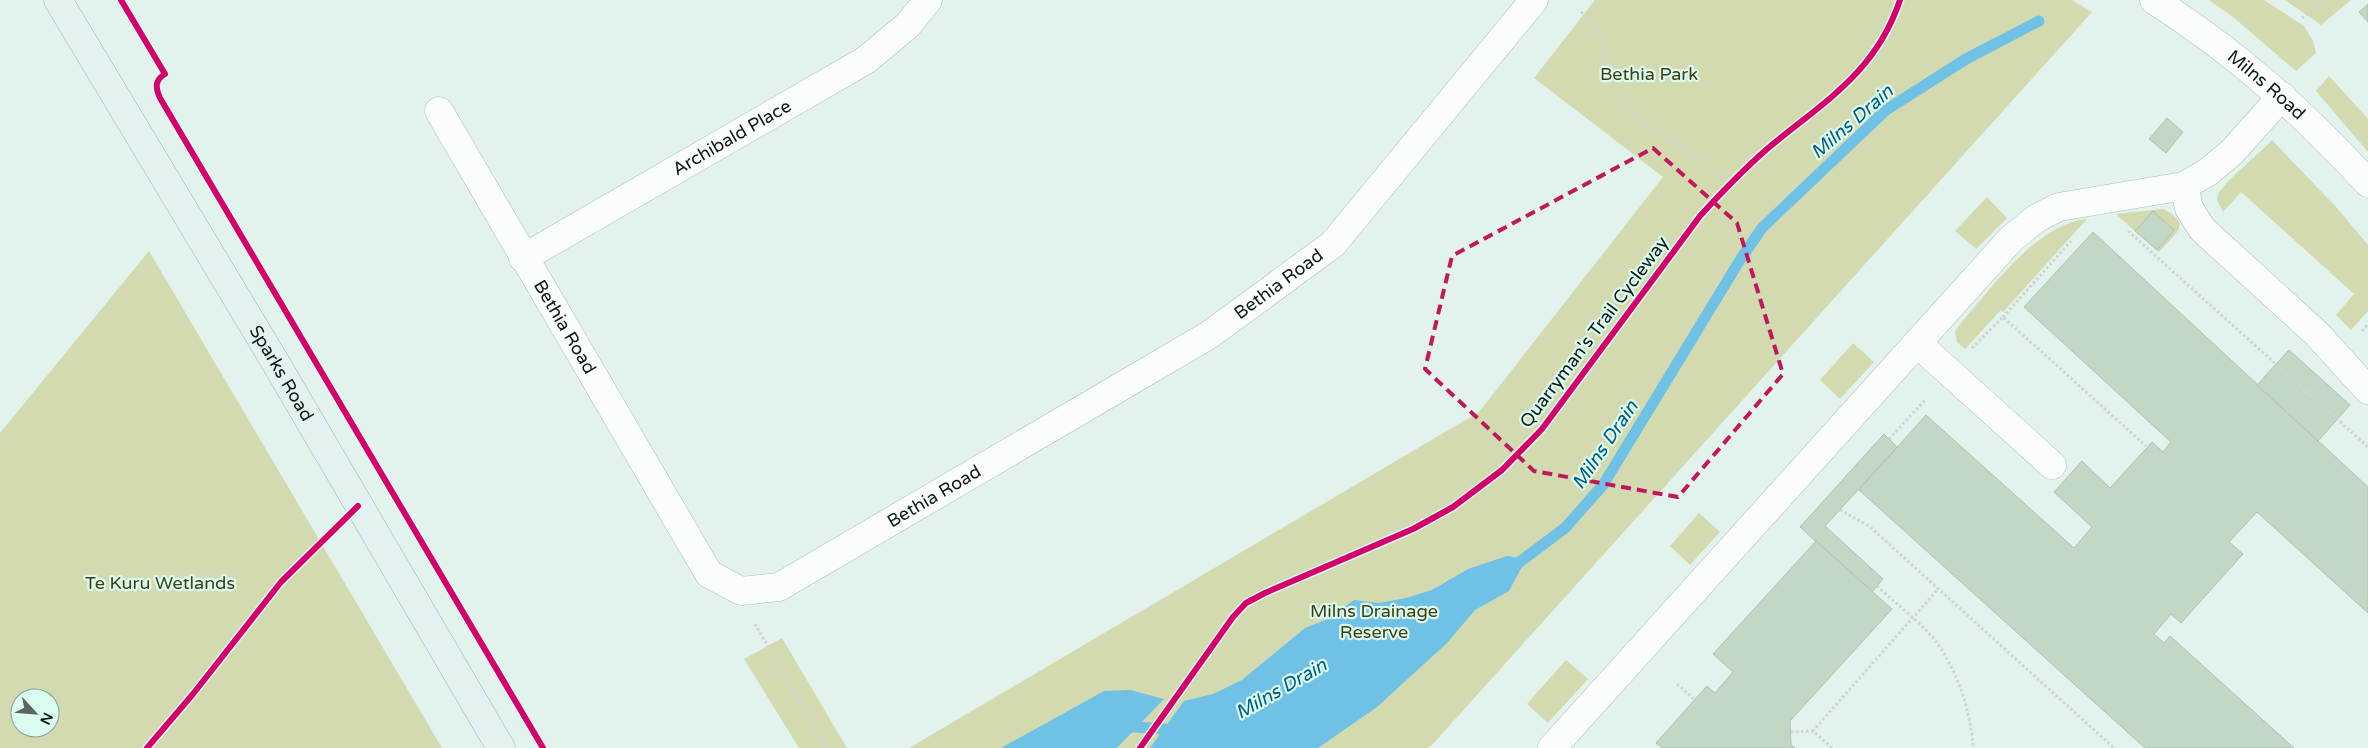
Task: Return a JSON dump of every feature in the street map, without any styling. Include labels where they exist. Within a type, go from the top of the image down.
[{"type":"main road","name":"Sparks Road","points":[[58,0],[274,360],[501,748]]},
{"type":"street","name":"Archibald Place","points":[[523,258],[866,60],[908,25],[928,0]]},
{"type":"street","name":"Bethia Road","points":[[439,111],[709,574],[741,591],[779,587],[1184,350],[1209,335],[1333,244],[1534,0]]},
{"type":"street","name":"Milns Road","points":[[2154,0],[2206,34],[2282,96],[2318,130],[2368,183]]},
{"type":"street","points":[[1552,748],[2010,240],[2037,218],[2059,207],[2085,201],[2184,186],[2208,172],[2232,152],[2282,96]]},
{"type":"street","points":[[2184,186],[2189,208],[2202,230],[2317,334],[2368,390]]},
{"type":"street","points":[[1916,343],[2052,465]]},
{"type":"path","points":[[2302,18],[2326,0]]},
{"type":"path","points":[[1581,12],[1592,22],[1602,39],[1610,75],[1618,95],[1630,110],[1641,121],[1693,155],[1728,185]]},
{"type":"path","points":[[1722,191],[1734,179]]},
{"type":"path","points":[[2128,230],[2309,390],[2368,447]]},
{"type":"path","points":[[1968,353],[2075,237]]},
{"type":"path","points":[[2003,317],[2146,446]]},
{"type":"path","points":[[2287,413],[2309,390]]},
{"type":"path","points":[[1889,439],[1932,393]]},
{"type":"path","points":[[1840,510],[1869,526],[2114,748]]},
{"type":"path","points":[[1877,586],[1934,639],[1950,666],[1961,691],[1972,729],[1972,748]]},
{"type":"path","points":[[1813,731],[1938,589]]},
{"type":"path","points":[[741,591],[758,633],[827,748]]},
{"type":"path","points":[[1677,684],[1695,700]]},
{"type":"path","points":[[1791,732],[1813,731],[1832,748]]},
{"type":"highlighted area","points":[[1653,148],[1737,223],[1783,374],[1678,497],[1534,471],[1425,369],[1452,256]]},
{"type":"green space","name":"Milns Drainage Reserve","points":[[1595,0],[2072,0],[2092,12],[1432,745],[1427,748],[909,748],[1479,412],[1663,177],[1534,78]]},
{"type":"green space","points":[[2209,0],[2264,0],[2304,26],[2313,41],[2316,53],[2296,71],[2233,17]]},
{"type":"green space","points":[[2285,0],[2351,0],[2321,25]]},
{"type":"green space","points":[[2329,76],[2368,119],[2368,152],[2316,91]]},
{"type":"green space","points":[[2272,140],[2337,208],[2368,245],[2368,311],[2351,330],[2336,315],[2354,294],[2241,192],[2223,212],[2217,200],[2218,194],[2229,180]]},
{"type":"green space","points":[[1987,197],[2007,218],[1976,249],[1955,231]]},
{"type":"green space","points":[[2163,209],[2171,213],[2180,223],[2178,231],[2159,252],[2157,250],[2174,230],[2153,211],[2135,231],[2116,214]]},
{"type":"green space","points":[[2087,219],[2003,312],[2001,310],[1965,349],[1957,342],[1955,331],[1960,324],[2017,260],[2050,232],[2068,223]]},
{"type":"green space","name":"Te Kuru Wetlands","points":[[149,251],[442,748],[0,748],[0,433]]},
{"type":"green space","points":[[1853,343],[1874,362],[1840,399],[1820,380]]},
{"type":"green space","points":[[1699,513],[1720,532],[1690,565],[1670,546]]},
{"type":"green space","points":[[782,638],[847,748],[799,748],[744,659]]},
{"type":"green space","points":[[1566,660],[1588,679],[1548,723],[1527,704]]},
{"type":"water","points":[[1507,556],[1526,559],[1509,591],[1475,610],[1447,643],[1377,707],[1318,748],[1150,748],[1184,701],[1213,694],[1242,680],[1305,628],[1328,619],[1354,600],[1379,603],[1406,598],[1432,590],[1468,569]]},
{"type":"water","points":[[1130,690],[1164,699],[1117,748],[1001,748],[1104,691]]},
{"type":"building","points":[[2368,4],[2368,22],[2359,12]]},
{"type":"building","points":[[2167,118],[2183,132],[2166,153],[2149,139]]},
{"type":"building","points":[[2153,211],[2174,230],[2157,250],[2135,231]]},
{"type":"building","points":[[2093,232],[2368,487],[2368,613],[2257,512],[2229,542],[2243,554],[2181,623],[2171,614],[2154,634],[2164,643],[2170,636],[2294,748],[2145,748],[1859,490],[1926,415],[2074,548],[2092,527],[2054,492],[2082,461],[2110,488],[2152,442],[2163,452],[2171,442],[2024,307]]},
{"type":"building","points":[[2289,350],[2350,405],[2318,441],[2257,385]]},
{"type":"building","points":[[1884,434],[1897,447],[1825,526],[1883,579],[1872,592],[1800,527]]},
{"type":"building","points":[[1816,541],[1892,609],[1790,721],[1791,745],[1795,748],[1662,748],[1656,743],[1707,686],[1715,693],[1733,672],[1713,654]]},
{"type":"waterway","name":"Milns Drain","points":[[1513,567],[1565,528],[1603,485],[1740,260],[1762,228],[1886,110],[1966,59],[2039,21]]},
{"type":"waterway","name":"Milns Drain","points":[[1121,726],[1178,730]]},
{"type":"cycle path","points":[[121,0],[165,74],[159,79],[157,84],[160,98],[543,748]]},
{"type":"cycle path","name":"Quarryman's Trail Cycleway","points":[[1140,748],[1233,617],[1246,603],[1413,529],[1453,507],[1502,470],[1542,429],[1700,216],[1758,157],[1827,101],[1862,67],[1877,48],[1900,0]]},
{"type":"cycle path","points":[[147,748],[193,694],[281,582],[358,506]]},
{"type":"park label","name":"Bethia Park","points":[[1649,74]]}]
